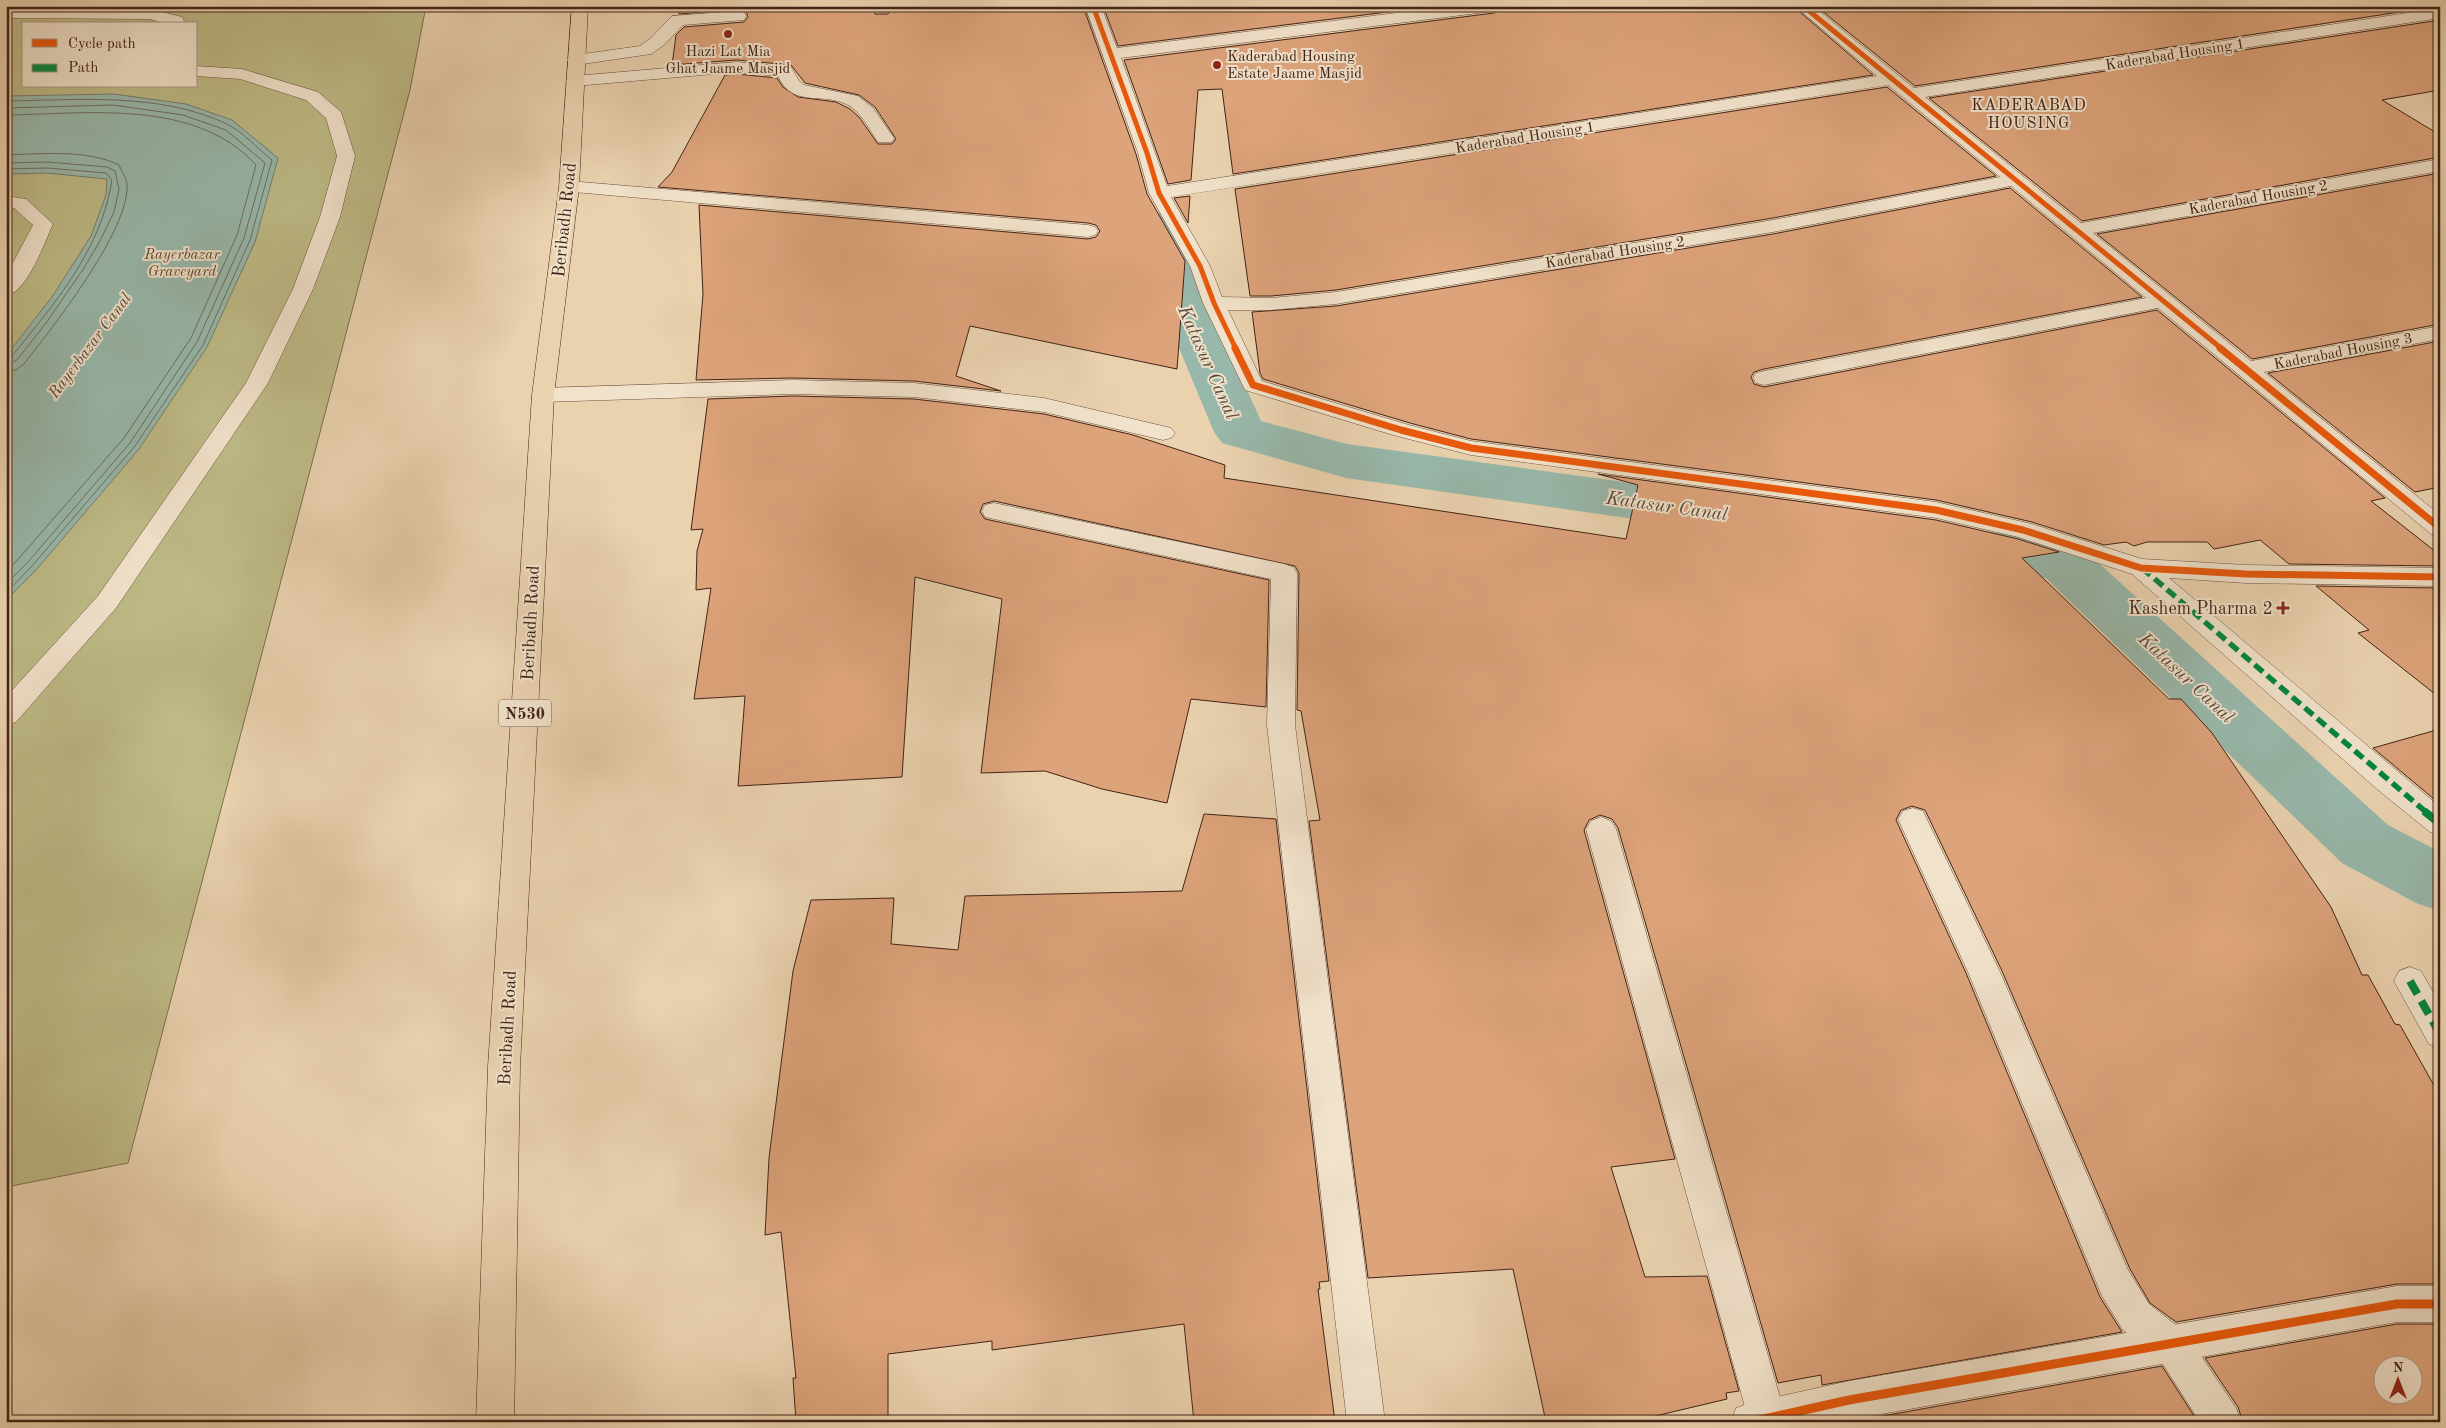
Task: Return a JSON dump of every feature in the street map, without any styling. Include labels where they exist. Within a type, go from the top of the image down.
[{"type":"highway","name":"Beribadh Road","points":[[495,1422],[504,1067],[543,395],[569,187],[580,6]]},
{"type":"street","points":[[1093,6],[1147,152],[1159,193],[1200,266],[1214,303],[1253,385],[1401,430],[1471,448],[1936,510],[2023,530],[2141,568],[2246,574],[2440,577]]},
{"type":"street","points":[[1111,54],[1494,6]]},
{"type":"street","points":[[1803,6],[2440,528]]},
{"type":"street","points":[[6,13],[150,14],[176,22]]},
{"type":"street","name":"Kaderabad Housing 1","points":[[1910,94],[2440,13]]},
{"type":"street","points":[[575,71],[645,50],[658,41],[678,20],[738,16]]},
{"type":"street","points":[[575,71],[648,73],[737,67],[785,71],[792,85],[806,91],[852,100],[866,111],[874,125],[885,138]]},
{"type":"street","points":[[6,715],[107,602],[257,383],[304,289],[330,216],[346,156],[336,116],[312,96],[242,74],[198,71]]},
{"type":"street","name":"Kaderabad Housing 1","points":[[1159,193],[1891,78]]},
{"type":"street","name":"Kaderabad Housing 2","points":[[2076,230],[2440,165]]},
{"type":"street","name":"Kaderabad Housing 2","points":[[1214,303],[1271,304],[1336,298],[1773,226],[2015,180]]},
{"type":"street","points":[[569,187],[1088,231]]},
{"type":"street","points":[[6,202],[19,203],[43,224],[21,271],[6,290]]},
{"type":"street","points":[[1764,378],[2163,302]]},
{"type":"street","name":"Kaderabad Housing 3","points":[[2246,369],[2440,332]]},
{"type":"street","points":[[543,395],[793,387],[914,390],[1044,405],[1164,433]]},
{"type":"street","points":[[994,511],[1284,573],[1281,725],[1366,1422]]},
{"type":"street","points":[[2141,568],[2388,782],[2440,824]]},
{"type":"street","points":[[1913,819],[1984,972],[2115,1283],[2136,1317],[2172,1345],[2222,1422]]},
{"type":"street","points":[[1602,829],[1758,1420],[1849,1400],[2172,1345],[2397,1304],[2440,1304]]},
{"type":"street","points":[[2410,981],[2440,1034]]},
{"type":"green space","name":"Rayerbazar Graveyard","points":[[6,6],[426,6],[410,90],[128,1163],[6,1187]]},
{"type":"water","name":"Rayerbazar Canal","points":[[114,94],[186,104],[232,120],[278,158],[255,242],[207,347],[139,449],[36,570],[6,600],[6,356],[52,297],[91,236],[106,195],[107,179],[47,173],[6,174],[6,96]]},
{"type":"building","points":[[680,6],[871,6],[875,14],[888,14],[891,6],[1083,6],[1136,154],[1147,194],[1185,261],[1177,369],[970,326],[956,376],[1001,391],[914,381],[793,378],[696,380],[703,294],[699,205],[1088,239],[1096,237],[1100,231],[1096,225],[1088,223],[658,187],[672,172],[725,75],[737,74],[777,78],[783,87],[798,97],[836,102],[850,109],[859,117],[878,144],[892,144],[896,139],[875,107],[859,95],[805,83],[791,65],[737,60],[672,65],[676,35],[684,27],[744,22],[748,17],[746,11],[738,9],[679,14]]},
{"type":"building","points":[[1103,6],[1435,6],[1118,46]]},
{"type":"building","points":[[1504,6],[1793,6],[1873,75],[1233,174],[1222,89],[1198,90],[1191,180],[1168,184],[1124,60],[1494,13]]},
{"type":"building","points":[[1816,6],[2439,6],[1915,86]]},
{"type":"building","points":[[2440,20],[2440,90],[2382,100],[2440,135],[2440,157],[2082,221],[1929,98]]},
{"type":"building","points":[[1887,87],[1996,176],[1773,218],[1336,290],[1250,296],[1235,189]]},
{"type":"building","points":[[2440,173],[2440,324],[2252,359],[2097,234]]},
{"type":"building","points":[[2010,188],[2142,297],[1764,369],[1754,372],[1751,377],[1754,384],[1764,387],[2157,310],[2385,498],[2371,501],[2440,555],[2440,566],[2289,564],[2260,540],[2214,549],[2207,542],[2147,542],[2134,546],[2126,542],[2104,545],[2032,522],[1936,500],[1471,439],[1410,423],[1263,379],[1260,373],[1252,312],[1336,306],[1773,234]]},
{"type":"building","points":[[1190,196],[1188,223],[1174,198]]},
{"type":"building","points":[[2440,341],[2440,487],[2415,492],[2268,373]]},
{"type":"building","points":[[793,396],[914,399],[1044,414],[1133,435],[1225,465],[1224,478],[1626,539],[1638,485],[1598,474],[1936,520],[2018,539],[2059,552],[2022,558],[2169,699],[2181,699],[2212,733],[2331,907],[2362,975],[2368,975],[2395,1024],[2400,1025],[2440,1096],[2440,1284],[2397,1284],[2176,1322],[2150,1303],[2130,1269],[2002,971],[1925,810],[1912,806],[1901,810],[1896,820],[1966,973],[2100,1297],[2122,1332],[1822,1385],[1821,1375],[1778,1383],[1618,828],[1612,819],[1600,815],[1589,820],[1584,830],[1675,1159],[1611,1167],[1645,1277],[1707,1276],[1739,1391],[1726,1393],[1727,1399],[1630,1422],[1546,1422],[1513,1269],[1368,1278],[1309,821],[1320,820],[1301,711],[1297,710],[1299,573],[1295,566],[994,501],[983,504],[980,512],[985,519],[1269,580],[1266,707],[1191,699],[1167,803],[1102,789],[1045,771],[981,773],[1002,599],[915,577],[902,777],[738,786],[745,696],[694,699],[711,588],[696,590],[697,551],[703,529],[691,530],[708,399]]},
{"type":"building","points":[[2316,586],[2440,588],[2440,698],[2358,633],[2369,630]]},
{"type":"building","points":[[2440,729],[2440,804],[2373,748]]},
{"type":"building","points":[[1204,814],[1276,819],[1329,1281],[1319,1282],[1320,1289],[1318,1289],[1335,1422],[1194,1422],[1184,1324],[992,1350],[992,1341],[888,1354],[888,1422],[796,1422],[793,1378],[796,1378],[781,1232],[765,1235],[769,1158],[793,971],[811,900],[894,898],[891,944],[958,950],[965,896],[1182,891]]},
{"type":"building","points":[[2397,1324],[2440,1324],[2440,1422],[2243,1422],[2238,1407],[2205,1358]]},
{"type":"building","points":[[2162,1366],[2198,1422],[1849,1422]]},
{"type":"waterway","name":"Katasur Canal","points":[[1149,223],[1240,432],[1346,461],[1719,513]]},
{"type":"waterway","name":"Katasur Canal","points":[[1947,545],[2062,561],[2365,844],[2440,884]]},
{"type":"marked path","points":[[2142,568],[2388,782],[2440,824]]},
{"type":"marked path","points":[[2410,981],[2440,1034]]},
{"type":"cycle path","points":[[1093,6],[1147,153],[1159,193],[1200,266],[1214,303],[1253,385],[1401,430],[1471,448],[1936,510],[2023,530],[2141,568],[2246,574],[2440,577]]},
{"type":"cycle path","points":[[1803,6],[2440,528]]},
{"type":"cycle path","points":[[1750,1422],[1849,1400],[2397,1304],[2440,1304]]},
{"type":"place","name":"Hazi Lat Mia Ghat Jaame Masjid","points":[[728,34]]},
{"type":"place","name":"Kaderabad Housing Estate Jaame Masjid","points":[[1217,65]]},
{"type":"place","name":"Kashem Pharma 2","points":[[2283,608]]},
{"type":"district","name":"KADERABAD HOUSING","points":[[2029,113]]}]
